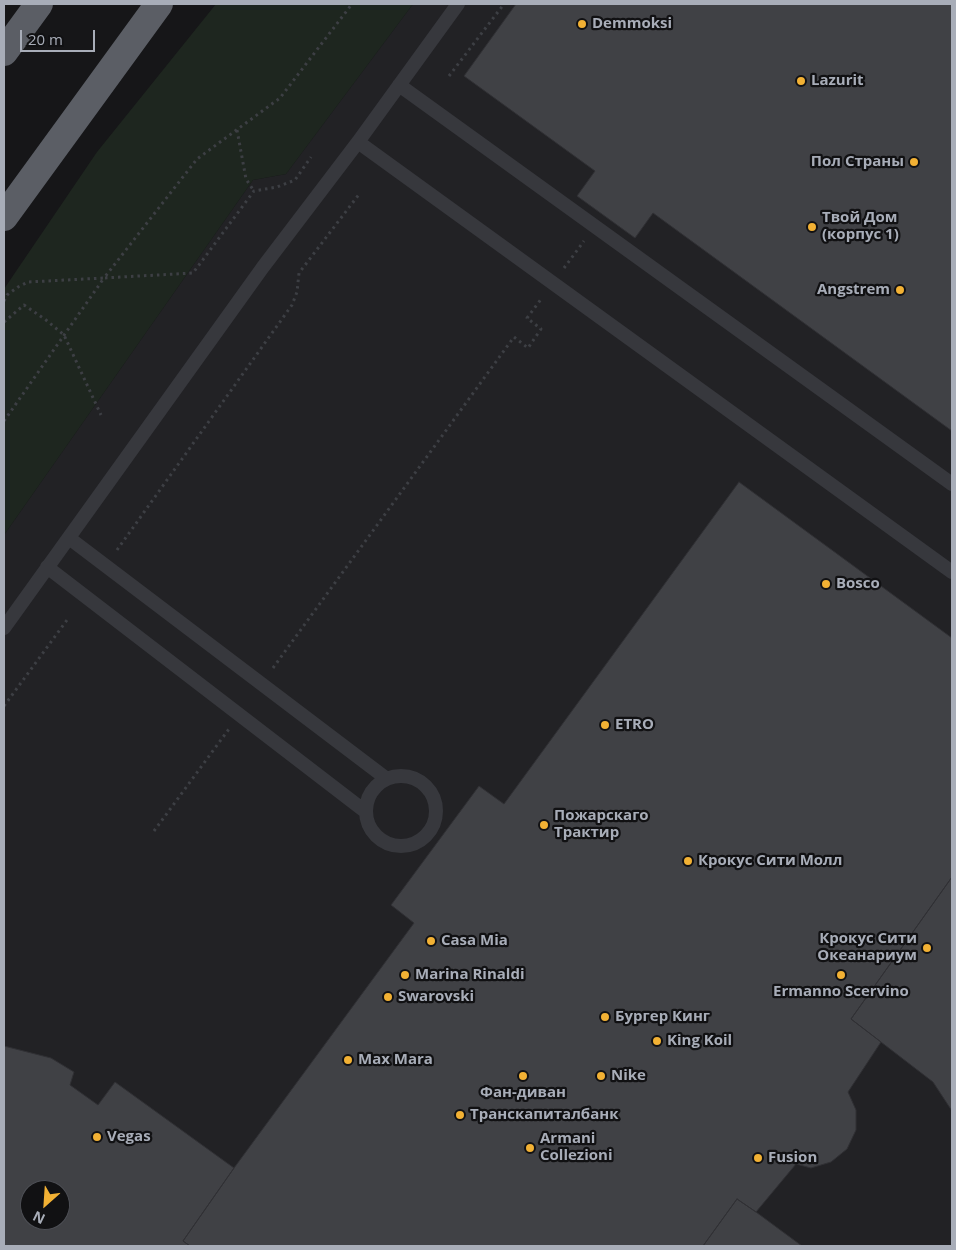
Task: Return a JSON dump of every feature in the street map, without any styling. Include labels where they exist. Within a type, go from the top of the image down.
[{"type":"highway","points":[[4,52],[39,4]]},
{"type":"highway","points":[[4,217],[159,4]]},
{"type":"lane","points":[[4,628],[263,267],[358,142],[458,4]]},
{"type":"lane","points":[[399,85],[952,484]]},
{"type":"lane","points":[[358,142],[952,572]]},
{"type":"lane","points":[[68,538],[387,779]]},
{"type":"lane","points":[[47,567],[366,812]]},
{"type":"lane","points":[[404,776],[413,778],[428,789],[436,805],[436,814],[430,831],[416,843],[407,845],[389,844],[374,833],[369,826],[366,812],[368,799],[373,791],[387,779],[404,776]]},
{"type":"path","points":[[4,421],[104,278],[197,160],[280,98],[352,4]]},
{"type":"path","points":[[450,76],[504,4]]},
{"type":"path","points":[[237,130],[246,179],[254,191]]},
{"type":"path","points":[[4,301],[7,295],[28,282],[193,273],[254,191],[277,187],[295,180],[312,157]]},
{"type":"path","points":[[116,551],[292,305],[297,292],[299,273],[360,193]]},
{"type":"path","points":[[246,672],[255,660],[271,671],[514,337],[528,348],[541,329],[527,318],[594,226]]},
{"type":"path","points":[[4,322],[24,305],[64,335],[101,415]]},
{"type":"path","points":[[4,706],[67,620]]},
{"type":"path","points":[[154,831],[230,728],[214,716],[224,703]]},
{"type":"shaded area","points":[[216,4],[413,4],[286,174],[253,180],[4,535],[4,289],[97,152]]},
{"type":"shaded area","points":[[413,4],[952,4],[952,1246],[4,1246],[4,535],[253,180],[286,174]]},
{"type":"building","name":"Твой Дом (корпус 1)","points":[[516,4],[952,4],[952,431],[653,213],[635,238],[577,196],[595,171],[464,76]]},
{"type":"building","name":"Крокус Сити Молл","points":[[739,482],[952,638],[952,877],[851,1019],[881,1042],[848,1092],[856,1110],[856,1130],[847,1149],[831,1162],[811,1168],[796,1164],[756,1212],[737,1199],[703,1246],[190,1246],[183,1241],[234,1168],[414,923],[391,905],[479,786],[504,804]]},
{"type":"building","name":"Крокус Сити Океанариум","points":[[952,877],[952,1111],[933,1082],[851,1019]]},
{"type":"building","name":"Vegas","points":[[4,1046],[51,1058],[74,1072],[70,1085],[98,1105],[115,1082],[234,1168],[183,1241],[190,1246],[4,1246]]},
{"type":"building","points":[[737,1199],[756,1212],[802,1246],[703,1246]]},
{"type":"place","name":"Demmoksi","points":[[582,24]]},
{"type":"place","name":"Lazurit","points":[[801,81]]},
{"type":"place","name":"Пол Страны","points":[[914,162]]},
{"type":"place","name":"Твой Дом (корпус 1)","points":[[812,227]]},
{"type":"place","name":"Angstrem","points":[[900,290]]},
{"type":"place","name":"Bosco","points":[[826,584]]},
{"type":"place","name":"ETRO","points":[[605,725]]},
{"type":"place","name":"Пожарскаго Трактир","points":[[544,825]]},
{"type":"place","name":"Крокус Сити Молл","points":[[688,861]]},
{"type":"place","name":"Casa Mia","points":[[431,941]]},
{"type":"place","name":"Крокус Сити Океанариум","points":[[927,948]]},
{"type":"place","name":"Marina Rinaldi","points":[[405,975]]},
{"type":"place","name":"Ermanno Scervino","points":[[841,975]]},
{"type":"place","name":"Swarovski","points":[[388,997]]},
{"type":"place","name":"Бургер Кинг","points":[[605,1017]]},
{"type":"place","name":"King Koil","points":[[657,1041]]},
{"type":"place","name":"Max Mara","points":[[348,1060]]},
{"type":"place","name":"Фан-диван","points":[[523,1076]]},
{"type":"place","name":"Nike","points":[[601,1076]]},
{"type":"place","name":"Транскапиталбанк","points":[[460,1115]]},
{"type":"place","name":"Vegas","points":[[97,1137]]},
{"type":"place","name":"Armani Collezioni","points":[[530,1148]]},
{"type":"place","name":"Fusion","points":[[758,1158]]}]
